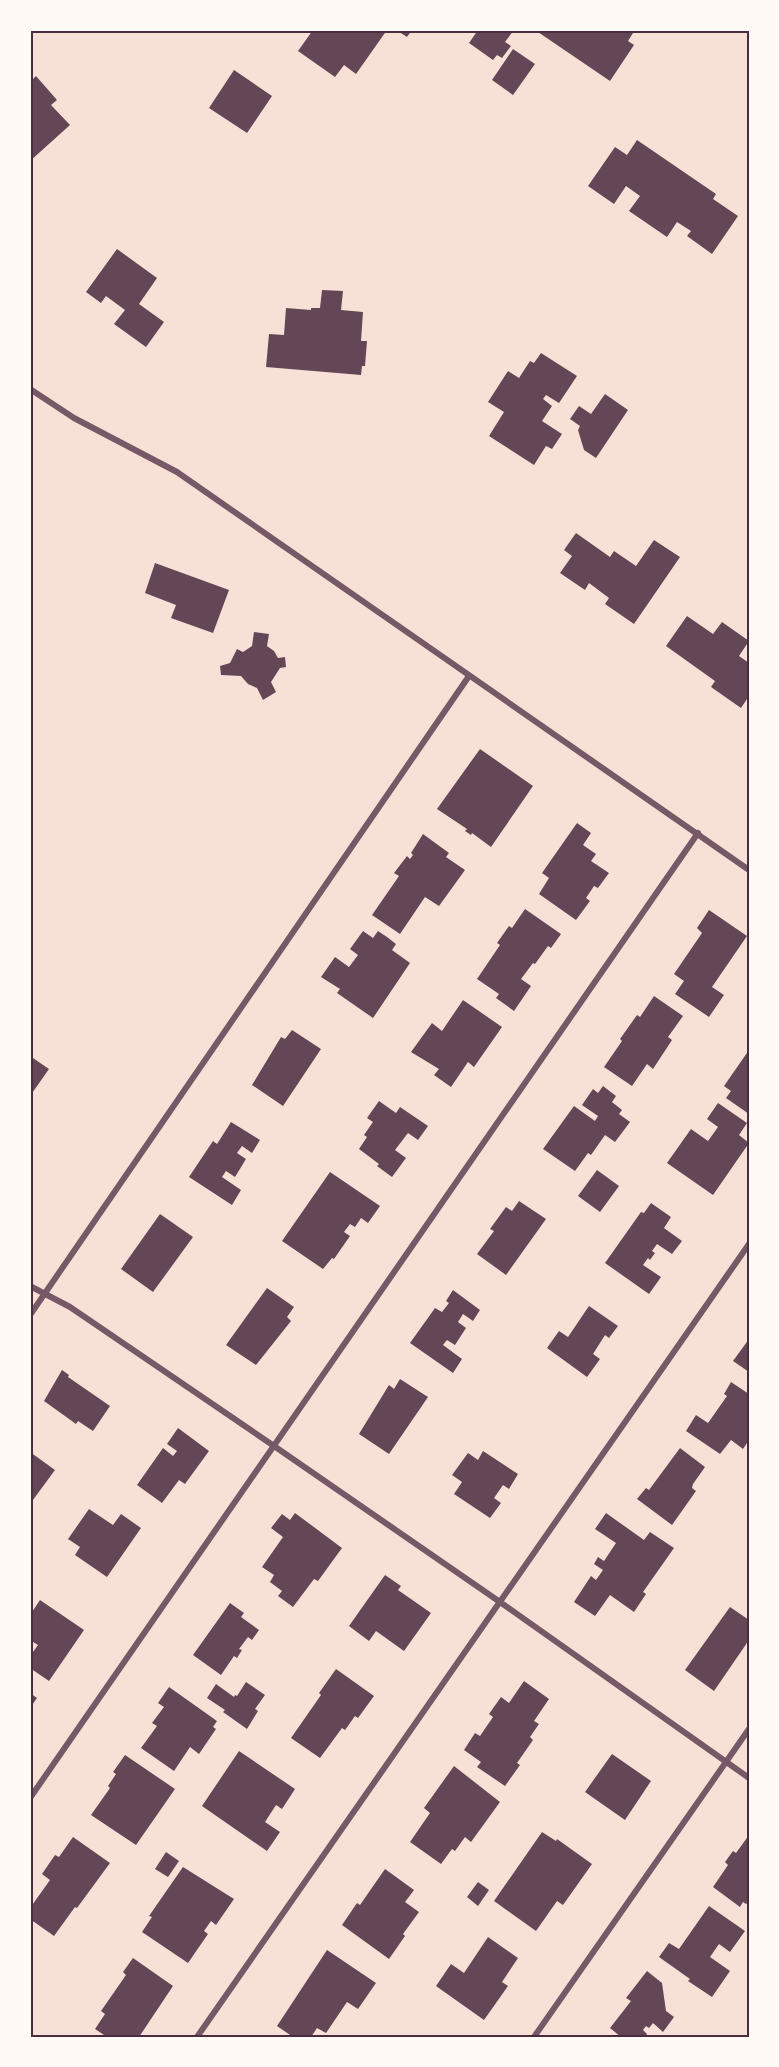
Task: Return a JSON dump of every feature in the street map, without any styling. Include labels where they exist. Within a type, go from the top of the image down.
[{"type":"street","points":[[30,389],[74,418],[177,472],[749,870]]},
{"type":"street","points":[[30,1315],[469,676]]},
{"type":"street","points":[[30,1798],[698,833]]},
{"type":"street","points":[[197,2037],[749,1244]]},
{"type":"street","points":[[30,1286],[70,1307],[274,1446],[749,1778]]},
{"type":"street","points":[[534,2037],[749,1729]]},
{"type":"building","points":[[313,30],[387,30],[356,74],[344,65],[335,77],[298,51]]},
{"type":"building","points":[[396,30],[412,30],[407,37]]},
{"type":"building","points":[[478,30],[514,30],[505,42],[511,46],[502,58],[497,55],[493,60],[469,43]]},
{"type":"building","points":[[535,30],[628,30],[633,33],[628,41],[634,45],[610,81]]},
{"type":"building","points":[[513,49],[535,64],[513,95],[492,80]]},
{"type":"building","points":[[234,70],[272,96],[247,133],[209,108]]},
{"type":"building","points":[[36,76],[57,100],[51,105],[70,125],[30,161],[30,82]]},
{"type":"building","points":[[637,140],[716,194],[713,199],[738,216],[712,254],[687,236],[691,231],[677,222],[667,237],[629,211],[640,196],[626,186],[614,204],[588,186],[615,147],[627,155]]},
{"type":"building","points":[[117,249],[157,278],[139,304],[164,322],[146,347],[114,324],[125,310],[106,296],[101,303],[86,292]]},
{"type":"building","points":[[322,290],[343,291],[341,310],[363,312],[361,341],[367,341],[365,366],[362,366],[361,375],[266,367],[269,334],[284,335],[286,308],[311,310],[311,308],[320,308]]},
{"type":"building","points":[[541,353],[577,376],[559,403],[546,395],[543,399],[552,406],[542,421],[562,434],[552,449],[546,446],[534,465],[489,436],[504,412],[488,402],[508,371],[519,378],[530,361],[534,363]]},
{"type":"building","points":[[605,394],[628,410],[596,458],[584,450],[578,430],[580,426],[570,419],[579,406],[591,414]]},
{"type":"building","points":[[576,533],[610,557],[614,551],[636,566],[654,540],[680,557],[634,624],[605,604],[609,598],[589,583],[585,590],[560,573],[572,556],[564,550]]},
{"type":"building","points":[[155,563],[229,590],[213,633],[171,618],[176,605],[145,593]]},
{"type":"building","points":[[687,616],[713,634],[722,622],[749,641],[739,656],[749,663],[749,696],[741,708],[711,687],[715,681],[666,646]]},
{"type":"building","points":[[254,632],[269,634],[267,646],[278,658],[285,657],[286,667],[280,668],[271,682],[276,692],[263,700],[257,688],[248,684],[241,676],[221,675],[220,666],[230,663],[237,649],[243,652],[252,646]]},
{"type":"building","points":[[480,749],[533,786],[491,847],[472,833],[471,835],[465,831],[467,829],[437,809]]},
{"type":"building","points":[[577,823],[591,833],[583,845],[596,854],[591,861],[609,873],[598,888],[594,886],[586,898],[590,901],[576,920],[539,894],[549,878],[542,873]]},
{"type":"building","points":[[423,834],[449,853],[446,857],[465,870],[439,906],[425,897],[400,934],[372,915],[399,876],[394,873],[407,856],[410,859],[413,855],[411,853]]},
{"type":"building","points":[[525,909],[561,934],[551,948],[548,946],[521,979],[531,986],[514,1011],[496,998],[499,994],[477,979],[500,945],[497,943],[509,926],[512,928]]},
{"type":"building","points":[[709,910],[747,936],[712,987],[724,995],[709,1017],[675,994],[684,981],[674,974],[702,933],[697,928]]},
{"type":"building","points":[[363,931],[373,938],[378,931],[387,937],[396,944],[392,950],[410,963],[373,1018],[337,993],[340,989],[321,977],[335,957],[349,967],[358,955],[350,949]]},
{"type":"building","points":[[654,996],[683,1016],[668,1037],[672,1040],[653,1069],[647,1064],[632,1086],[604,1067],[622,1041],[620,1039],[637,1015],[640,1017]]},
{"type":"building","points":[[463,1000],[502,1027],[474,1067],[468,1062],[451,1087],[434,1075],[439,1069],[411,1052],[432,1023],[442,1031]]},
{"type":"building","points":[[292,1030],[321,1049],[283,1106],[252,1085],[281,1037],[285,1039]]},
{"type":"building","points":[[749,1050],[749,1114],[726,1098],[731,1091],[724,1086]]},
{"type":"building","points":[[30,1056],[49,1069],[30,1096]]},
{"type":"building","points":[[603,1086],[616,1096],[612,1102],[622,1110],[619,1114],[630,1122],[615,1142],[605,1135],[591,1155],[588,1153],[575,1171],[543,1149],[574,1106],[595,1121],[598,1116],[582,1105],[593,1089],[598,1093]]},
{"type":"building","points":[[379,1101],[396,1113],[400,1107],[428,1126],[418,1140],[408,1133],[395,1150],[406,1158],[392,1177],[359,1149],[367,1137],[364,1135],[373,1122],[367,1118]]},
{"type":"building","points":[[718,1103],[747,1123],[739,1135],[749,1143],[713,1195],[667,1163],[691,1129],[708,1141],[718,1127],[707,1119]]},
{"type":"building","points":[[231,1122],[260,1140],[252,1153],[242,1146],[237,1153],[246,1159],[235,1177],[226,1171],[222,1177],[241,1190],[232,1205],[189,1177],[213,1141],[217,1144]]},
{"type":"building","points":[[597,1170],[619,1186],[600,1212],[578,1196]]},
{"type":"building","points":[[330,1172],[380,1206],[368,1223],[361,1218],[355,1227],[350,1224],[344,1232],[350,1236],[334,1259],[332,1258],[323,1269],[282,1241]]},
{"type":"building","points":[[519,1201],[546,1219],[506,1275],[477,1254],[494,1231],[490,1229],[506,1207],[512,1211]]},
{"type":"building","points":[[651,1203],[671,1217],[664,1228],[682,1241],[672,1254],[657,1244],[652,1251],[655,1253],[643,1265],[661,1277],[649,1294],[605,1263],[641,1212],[644,1213]]},
{"type":"building","points":[[160,1214],[193,1237],[153,1292],[121,1269]]},
{"type":"building","points":[[267,1288],[294,1307],[287,1317],[291,1321],[256,1365],[226,1345]]},
{"type":"building","points":[[453,1290],[480,1310],[473,1321],[463,1314],[458,1322],[466,1328],[455,1345],[447,1340],[443,1345],[462,1359],[453,1373],[410,1343],[435,1308],[442,1312],[449,1303],[446,1301]]},
{"type":"building","points":[[589,1306],[618,1326],[609,1338],[605,1335],[593,1354],[600,1359],[587,1377],[547,1348],[559,1331],[568,1337]]},
{"type":"building","points":[[749,1339],[749,1372],[733,1361]]},
{"type":"building","points":[[62,1370],[69,1375],[68,1377],[110,1406],[93,1431],[78,1421],[76,1424],[44,1401]]},
{"type":"building","points":[[400,1379],[428,1397],[389,1454],[359,1434],[389,1385],[394,1389]]},
{"type":"building","points":[[731,1382],[749,1394],[749,1440],[743,1449],[731,1440],[720,1454],[686,1431],[696,1415],[708,1423],[727,1396],[724,1394]]},
{"type":"building","points":[[178,1428],[209,1451],[185,1484],[179,1480],[162,1503],[137,1485],[163,1448],[173,1456],[177,1451],[167,1444]]},
{"type":"building","points":[[680,1448],[705,1467],[693,1484],[692,1488],[696,1491],[672,1525],[637,1499],[646,1488],[649,1490]]},
{"type":"building","points":[[483,1451],[518,1474],[509,1489],[503,1485],[494,1498],[501,1503],[490,1518],[454,1494],[462,1482],[452,1475],[468,1453],[478,1460]]},
{"type":"building","points":[[30,1452],[55,1470],[30,1504]]},
{"type":"building","points":[[89,1509],[113,1525],[121,1514],[141,1528],[107,1577],[75,1555],[80,1547],[68,1539]]},
{"type":"building","points":[[295,1513],[342,1548],[318,1581],[314,1579],[293,1607],[278,1596],[282,1591],[270,1582],[274,1575],[262,1567],[283,1537],[271,1528],[282,1514],[290,1520]]},
{"type":"building","points":[[606,1513],[644,1540],[650,1532],[674,1548],[643,1592],[646,1594],[634,1612],[610,1595],[595,1616],[574,1602],[591,1576],[596,1580],[603,1570],[594,1564],[598,1557],[604,1561],[616,1543],[595,1529]]},
{"type":"building","points":[[385,1575],[401,1586],[398,1590],[431,1613],[404,1651],[376,1631],[369,1641],[349,1626]]},
{"type":"building","points":[[40,1600],[84,1630],[49,1681],[30,1668],[30,1656],[38,1645],[30,1640],[30,1615]]},
{"type":"building","points":[[230,1603],[244,1613],[241,1617],[259,1630],[252,1640],[248,1637],[239,1649],[242,1650],[237,1658],[234,1656],[221,1675],[193,1655]]},
{"type":"building","points":[[730,1607],[749,1620],[749,1640],[714,1691],[685,1670]]},
{"type":"building","points":[[336,1669],[374,1696],[358,1718],[355,1716],[345,1730],[342,1728],[320,1758],[291,1738]]},
{"type":"building","points":[[524,1681],[549,1699],[534,1721],[539,1724],[530,1737],[533,1740],[517,1763],[520,1765],[505,1786],[477,1767],[481,1762],[464,1750],[475,1733],[480,1736],[493,1717],[489,1714],[501,1697],[509,1703]]},
{"type":"building","points":[[246,1682],[265,1695],[255,1709],[258,1711],[247,1729],[207,1698],[216,1684],[234,1697],[237,1696]]},
{"type":"building","points":[[169,1687],[217,1721],[213,1727],[216,1729],[199,1754],[190,1747],[174,1771],[141,1748],[157,1726],[152,1723],[164,1707],[158,1703]]},
{"type":"building","points":[[30,1693],[37,1698],[30,1708]]},
{"type":"building","points":[[239,1751],[295,1789],[282,1809],[276,1805],[265,1822],[280,1832],[267,1851],[202,1806]]},
{"type":"building","points":[[612,1754],[651,1781],[625,1820],[585,1792]]},
{"type":"building","points":[[125,1755],[175,1789],[136,1845],[91,1815],[110,1788],[108,1786],[116,1774],[113,1772]]},
{"type":"building","points":[[454,1766],[500,1802],[471,1842],[465,1837],[455,1851],[452,1849],[441,1864],[410,1842],[430,1813],[424,1808]]},
{"type":"building","points":[[542,1832],[556,1841],[557,1839],[592,1864],[563,1905],[557,1901],[536,1931],[494,1901]]},
{"type":"building","points":[[749,1835],[749,1901],[746,1904],[743,1902],[740,1907],[713,1887],[728,1865],[725,1862],[733,1851],[736,1853]]},
{"type":"building","points":[[73,1837],[110,1863],[54,1936],[30,1919],[30,1908],[50,1880],[42,1874],[55,1855],[59,1857]]},
{"type":"building","points":[[166,1852],[179,1861],[168,1877],[155,1869]]},
{"type":"building","points":[[183,1867],[234,1899],[216,1925],[211,1921],[204,1931],[208,1934],[188,1963],[142,1932],[152,1917],[149,1916]]},
{"type":"building","points":[[385,1869],[414,1890],[405,1902],[419,1912],[389,1959],[342,1925],[357,1903],[360,1905]]},
{"type":"building","points":[[478,1882],[489,1890],[478,1906],[467,1897]]},
{"type":"building","points":[[709,1906],[745,1931],[730,1952],[719,1944],[710,1957],[730,1971],[712,1997],[659,1957],[669,1943],[679,1949]]},
{"type":"building","points":[[488,1937],[518,1958],[502,1982],[508,1986],[484,2020],[436,1986],[451,1964],[464,1973]]},
{"type":"building","points":[[327,1950],[376,1983],[358,2009],[347,2002],[326,2033],[317,2028],[311,2037],[293,2037],[277,2026]]},
{"type":"building","points":[[133,1958],[173,1986],[139,2037],[107,2037],[95,2029],[105,2014],[101,2011],[126,1975],[123,1972]]},
{"type":"building","points":[[647,1971],[662,1983],[666,2011],[674,2017],[663,2032],[653,2023],[649,2028],[646,2026],[643,2030],[647,2034],[645,2037],[624,2035],[621,2037],[610,2028],[631,2001],[626,1998]]}]
